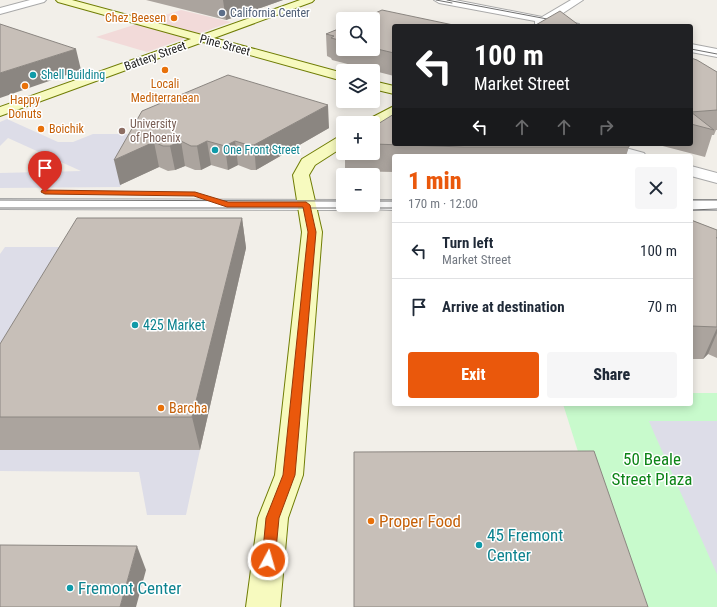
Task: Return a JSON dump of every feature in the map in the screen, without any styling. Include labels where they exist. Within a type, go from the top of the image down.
[{"type":"main road","name":"Pine Street","points":[[61,0],[336,75]]},
{"type":"main road","name":"Battery Street","points":[[0,112],[310,0]]},
{"type":"main road","points":[[380,87],[392,90]]},
{"type":"main road","points":[[380,118],[392,111]]},
{"type":"main road","points":[[264,607],[273,518],[289,475],[312,232],[301,175],[303,168],[308,162],[336,144]]},
{"type":"street","points":[[0,11],[41,0]]},
{"type":"street","points":[[439,0],[565,24]]},
{"type":"street","points":[[538,24],[578,0]]},
{"type":"street","points":[[693,48],[717,53]]},
{"type":"street","points":[[600,146],[630,154]]},
{"type":"street","points":[[693,172],[717,178]]},
{"type":"street","points":[[0,192],[195,194],[227,205]]},
{"type":"street","points":[[0,204],[336,205]]},
{"type":"street","points":[[380,205],[392,204]]},
{"type":"street","points":[[693,205],[717,205]]},
{"type":"shaded area","points":[[181,10],[231,22],[147,52],[96,37]]},
{"type":"shaded area","points":[[7,119],[58,142],[73,142],[93,134],[146,134],[120,187],[0,188],[0,173],[81,171],[8,138],[0,146],[0,122]]},
{"type":"shaded area","points":[[5,247],[86,247],[0,403],[0,254]]},
{"type":"shaded area","points":[[649,421],[717,421],[717,574],[654,433]]},
{"type":"shaded area","points":[[0,450],[200,450],[186,515],[147,515],[139,472],[0,471]]},
{"type":"green space","name":"50 Beale Street Plaza","points":[[693,393],[717,393],[717,607],[627,607],[564,406],[693,406]]},
{"type":"building","points":[[382,10],[448,24],[392,24],[392,53],[380,50],[380,12],[378,12]]},
{"type":"building","points":[[560,11],[577,24],[537,24]]},
{"type":"building","points":[[0,24],[76,49],[0,73]]},
{"type":"building","points":[[336,30],[336,39],[331,38],[334,36],[326,34]]},
{"type":"building","points":[[693,59],[717,72],[717,110],[693,112]]},
{"type":"building","points":[[228,75],[328,105],[254,145],[248,145],[235,141],[225,146],[207,141],[197,146],[191,146],[181,141],[170,146],[163,146],[154,142],[114,160],[142,111]]},
{"type":"building","points":[[693,114],[714,130],[693,125]]},
{"type":"building","points":[[392,115],[392,145],[380,144],[380,123]]},
{"type":"building","points":[[434,146],[629,146],[464,147]]},
{"type":"building","name":"425 Market","points":[[77,218],[242,218],[192,417],[0,417],[0,344]]},
{"type":"building","points":[[693,221],[717,230],[717,327],[693,326]]},
{"type":"building","name":"45 Fremont Center","points":[[594,451],[648,607],[354,607],[354,452]]},
{"type":"building","points":[[0,545],[137,546],[120,607],[0,607]]},
{"type":"tram line","points":[[436,0],[452,3]]},
{"type":"tram line","points":[[447,0],[573,24]]},
{"type":"tram line","points":[[693,49],[717,54]]},
{"type":"tram line","points":[[0,200],[336,201]]},
{"type":"tram line","points":[[693,200],[717,200]]},
{"type":"tram line","points":[[380,201],[392,201]]},
{"type":"tram line","points":[[0,208],[392,208]]},
{"type":"tram line","points":[[693,210],[717,209]]},
{"type":"place","name":"California Center","points":[[222,13]]},
{"type":"place","name":"Chez Beesen","points":[[174,18]]},
{"type":"place","name":"Locali Mediterranean","points":[[165,70]]},
{"type":"place","name":"Shell Building","points":[[33,75]]},
{"type":"place","name":"Happy Donuts","points":[[25,86]]},
{"type":"place","name":"Boichik","points":[[41,129]]},
{"type":"place","name":"University of Phoenix","points":[[122,131]]},
{"type":"place","name":"One Front Street","points":[[215,150]]},
{"type":"place","name":"425 Market","points":[[135,325]]},
{"type":"place","name":"Barcha","points":[[161,408]]},
{"type":"place","name":"Proper Food","points":[[371,521]]},
{"type":"place","name":"45 Fremont Center","points":[[479,545]]},
{"type":"place","name":"Fremont Center","points":[[70,588]]},
{"type":"route","points":[[45,192],[195,194],[227,205],[306,205],[312,232],[289,475],[273,518],[268,560]]}]
